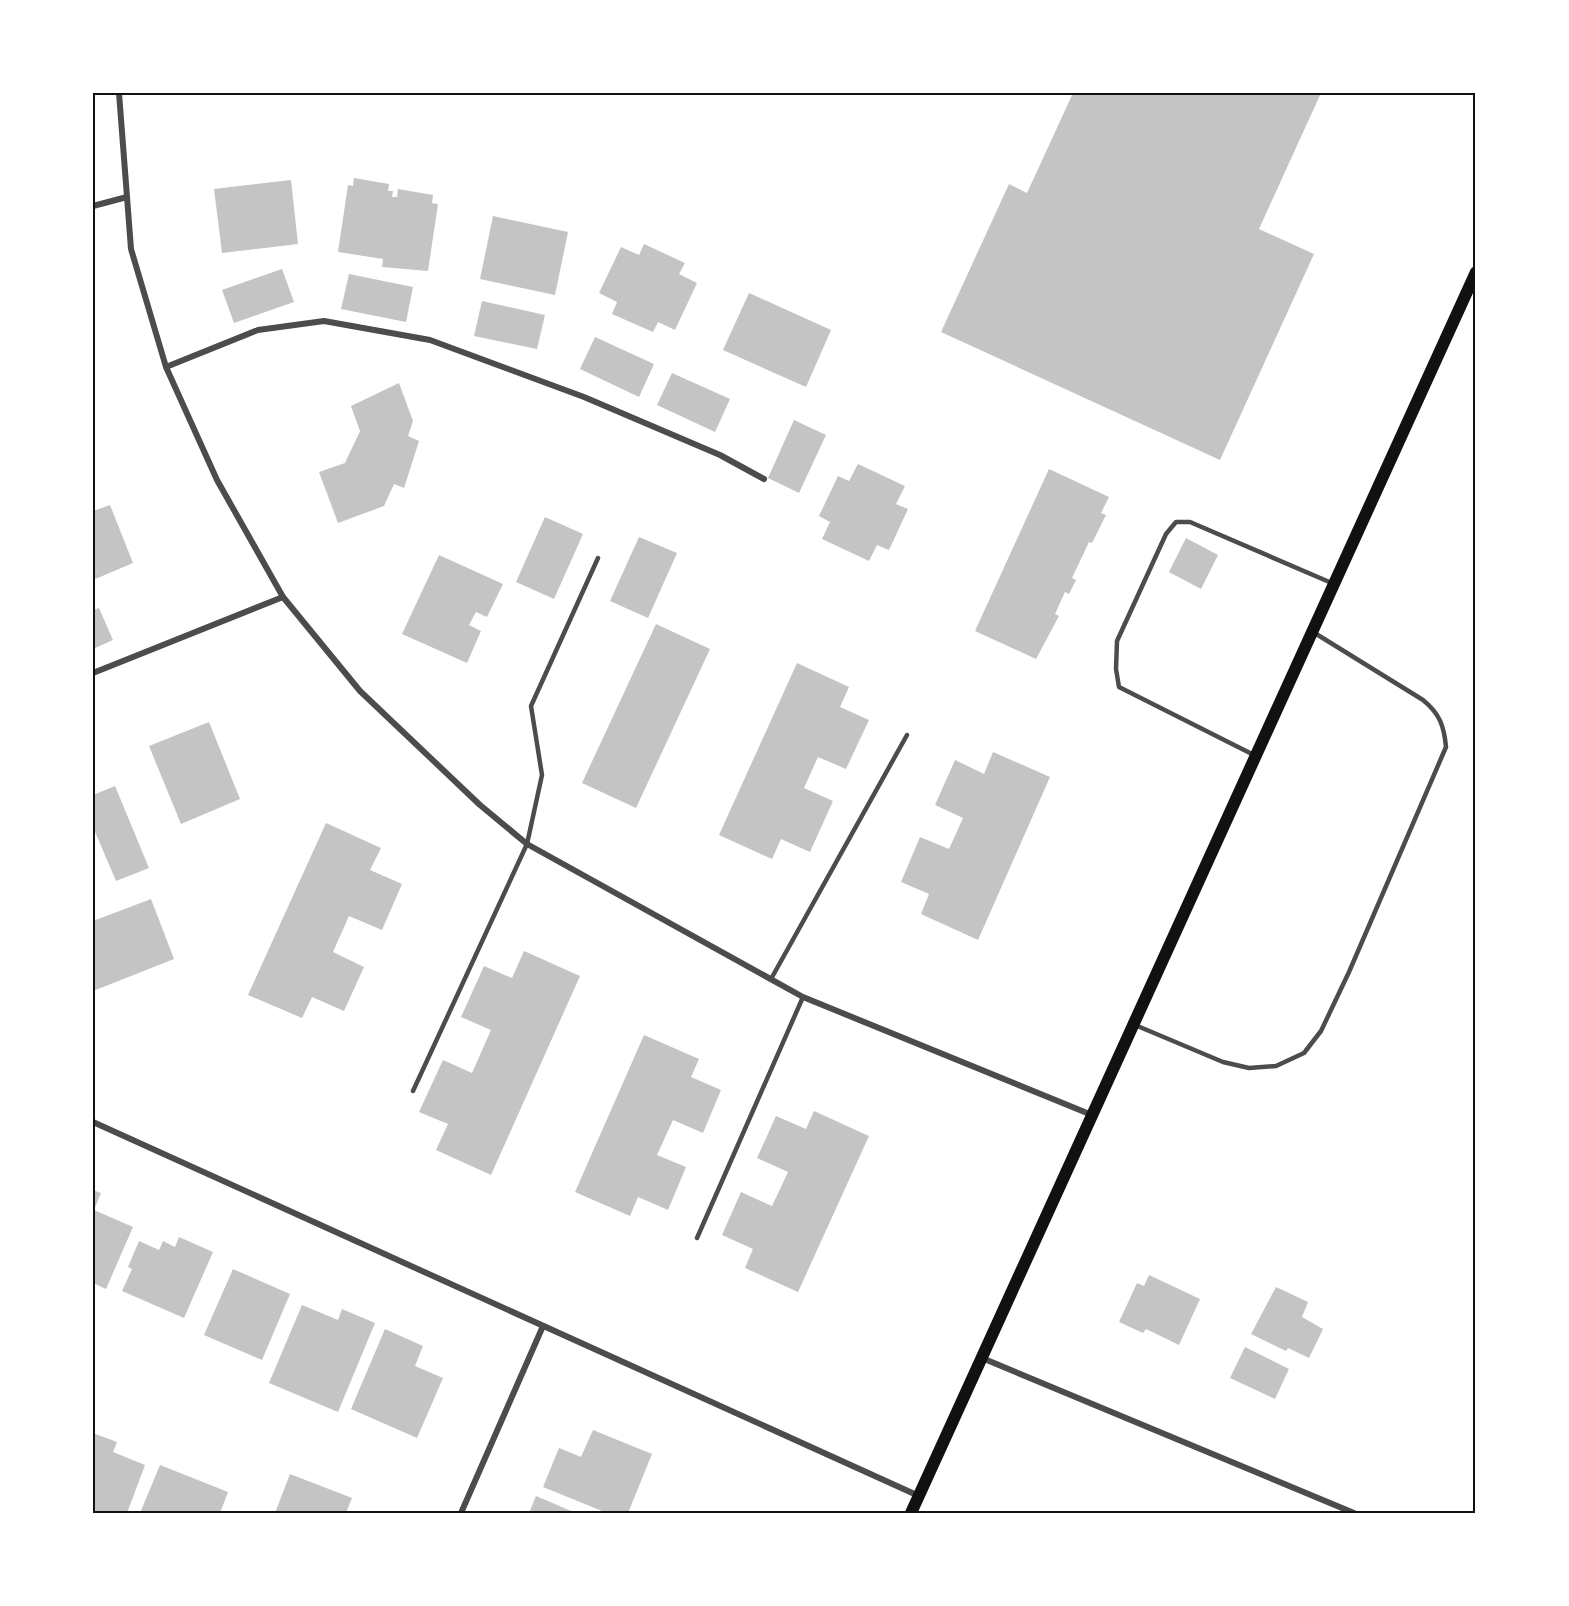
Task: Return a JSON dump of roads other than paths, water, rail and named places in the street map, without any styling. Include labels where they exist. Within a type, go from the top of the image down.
[{"type":"main road","points":[[911,1513],[1476,272]]},
{"type":"street","points":[[119,93],[131,249],[166,367],[217,480],[283,597],[360,691],[480,805],[527,844],[803,997],[1092,1115]]},
{"type":"street","points":[[93,206],[127,196]]},
{"type":"street","points":[[166,367],[258,330],[324,321],[430,340],[584,397],[720,455],[764,479]]},
{"type":"street","points":[[93,673],[283,597]]},
{"type":"street","points":[[93,1122],[919,1496]]},
{"type":"street","points":[[461,1513],[543,1326]]},
{"type":"street","points":[[982,1358],[1354,1513]]},
{"type":"lane","points":[[1257,757],[1119,687],[1116,669],[1117,642],[1167,534],[1176,522],[1190,522],[1209,529],[1334,584]]},
{"type":"lane","points":[[414,1091],[527,844],[542,775],[531,706],[598,558]]},
{"type":"lane","points":[[1134,1024],[1223,1062],[1249,1068],[1276,1066],[1304,1053],[1315,1038],[1348,972],[1446,747],[1444,726],[1436,711],[1423,700],[1313,632]]},
{"type":"lane","points":[[771,979],[907,735]]},
{"type":"lane","points":[[697,1238],[803,997]]}]
